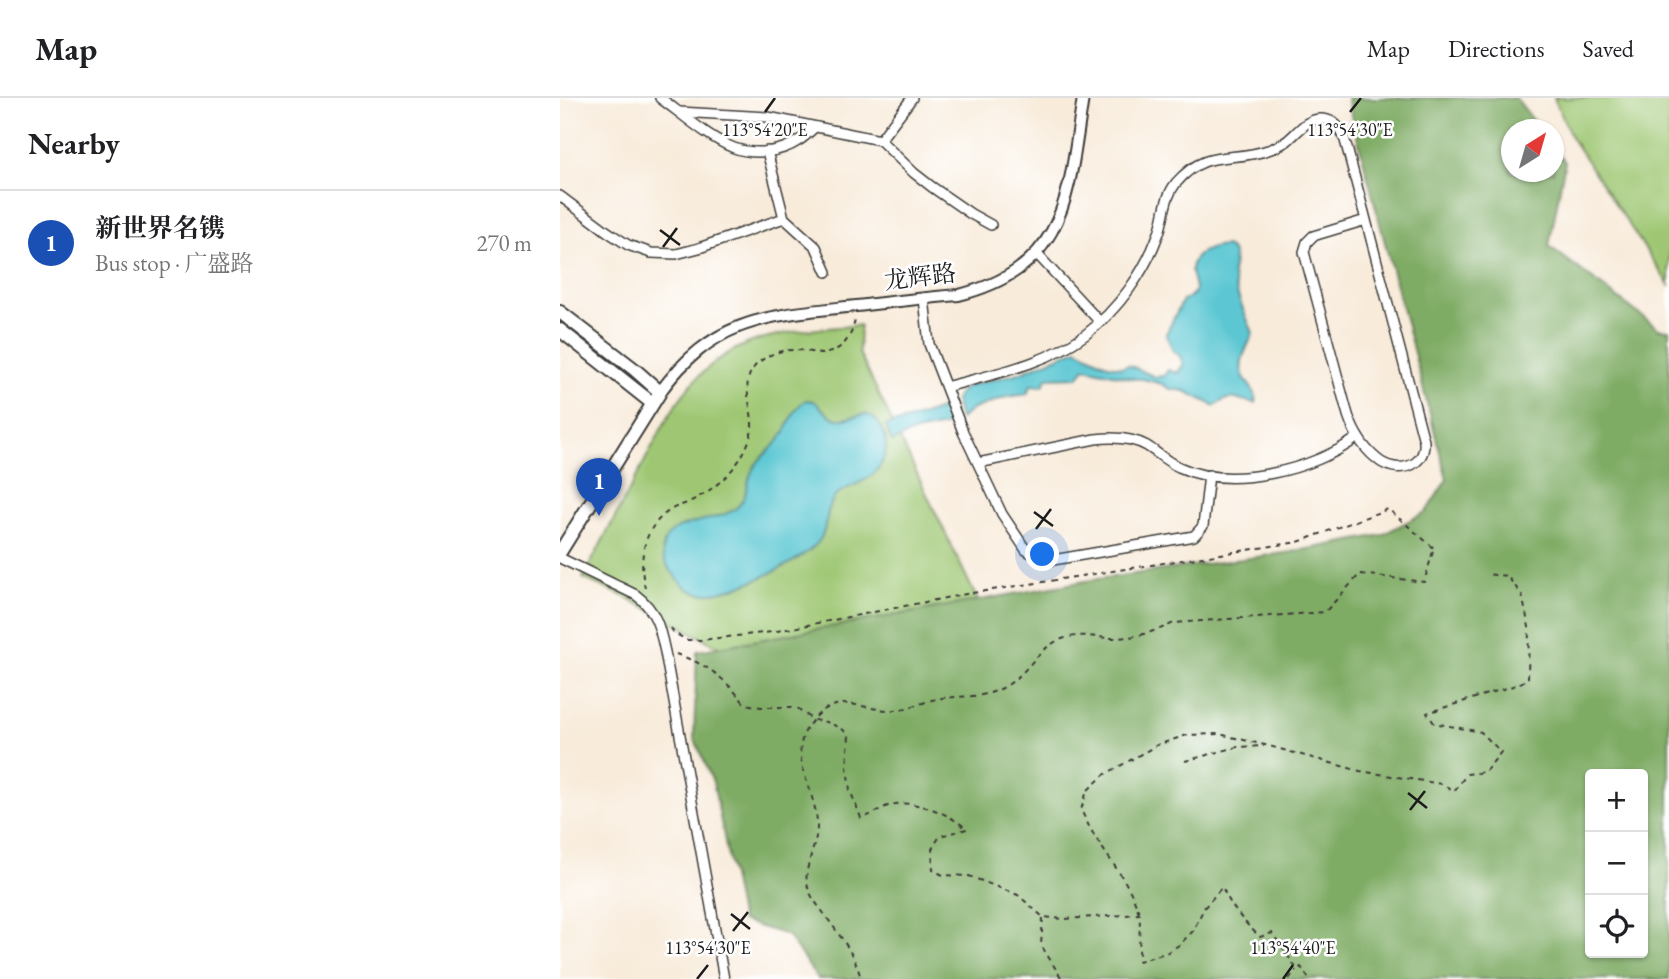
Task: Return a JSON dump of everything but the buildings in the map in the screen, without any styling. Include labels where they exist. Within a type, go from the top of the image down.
[{"type":"main road","points":[[560,312],[660,391],[560,555]]},
{"type":"main road","points":[[560,330],[652,403]]},
{"type":"street","points":[[660,98],[734,148],[756,152],[778,150],[798,141],[815,127]]},
{"type":"street","points":[[880,140],[912,98]]},
{"type":"street","name":"龙辉路","points":[[660,391],[680,367],[704,345],[742,325],[784,314],[959,295],[1001,281],[1019,269],[1036,253],[1060,217],[1067,196],[1083,98]]},
{"type":"street","points":[[679,112],[768,117],[880,140],[932,187],[991,225]]},
{"type":"street","points":[[946,387],[1023,366],[1069,346],[1100,322],[1125,294],[1150,255],[1160,229],[1165,202],[1174,186],[1187,172],[1203,162],[1220,157],[1252,155],[1270,150],[1287,141],[1310,121],[1322,119],[1334,122],[1343,132],[1424,440],[1422,455],[1411,465],[1394,467],[1379,461],[1358,437],[1349,418],[1304,252],[1313,236],[1366,220]]},
{"type":"street","points":[[767,151],[784,218],[816,247],[827,272]]},
{"type":"street","points":[[560,196],[628,245],[651,253],[676,254],[699,248],[784,218]]},
{"type":"street","points":[[1036,253],[1100,322]]},
{"type":"street","points":[[924,298],[929,344],[963,432],[1002,513],[1026,550],[1035,557],[1047,560],[1194,537],[1203,526],[1209,475]]},
{"type":"street","points":[[978,463],[1112,437],[1130,439],[1146,445],[1178,467],[1198,474],[1243,476],[1292,468],[1329,456],[1358,437]]},
{"type":"street","points":[[560,555],[645,601],[657,618],[724,979]]},
{"type":"path","points":[[646,590],[641,571],[643,551],[653,527],[672,509],[703,495],[717,485],[729,474],[749,444],[752,425],[747,388],[748,376],[755,366],[776,352],[811,351],[820,354],[833,351],[844,344],[852,333],[855,320],[853,306]]},
{"type":"path","points":[[670,628],[687,640],[772,632],[966,594],[1298,542],[1388,509],[1434,548],[1424,582],[1360,574],[1325,612],[1174,623],[1132,637],[1110,638],[1088,634],[1063,639],[1041,651],[1009,684],[992,693],[972,698],[931,700],[897,710],[849,703],[829,708],[813,720],[803,737],[800,756],[817,820],[815,843],[806,876],[807,887],[811,897],[848,946],[858,964],[861,979]]},
{"type":"path","points":[[1297,969],[1272,933],[1260,937],[1238,916],[1222,887],[1204,908],[1193,931],[1168,952],[1139,961],[1140,914],[1134,895],[1081,810],[1087,791],[1104,775],[1157,745],[1187,735],[1219,734],[1360,771],[1442,785],[1454,791],[1467,774],[1485,772],[1502,752],[1481,732],[1434,723],[1427,713],[1528,679],[1529,627],[1522,595],[1507,576],[1486,574]]},
{"type":"path","points":[[665,652],[701,663],[731,687],[744,704],[796,707],[813,720],[841,728],[849,735],[847,767],[850,790],[861,818],[889,806],[911,803],[955,819],[967,829],[940,836],[932,849],[933,870],[943,875],[969,876],[1018,895],[1043,917],[1065,919],[1140,914]]},
{"type":"path","points":[[1185,761],[1237,747],[1269,746]]},
{"type":"path","points":[[1043,917],[1041,945],[1062,979]]},
{"type":"path","points":[[1289,979],[1301,967],[1309,979]]},
{"type":"green space","points":[[1347,98],[1516,98],[1532,119],[1501,119],[1501,182],[1561,182],[1549,246],[1659,329],[1669,330],[1669,979],[818,979],[787,935],[741,921],[713,782],[694,737],[697,651],[1091,580],[1292,552],[1382,535],[1426,512],[1447,479]]},
{"type":"green space","points":[[1554,98],[1669,98],[1669,285],[1571,137]]},
{"type":"green space","points":[[860,325],[859,353],[978,601],[719,647],[583,578],[670,415],[694,381],[710,366],[749,343],[776,335]]},
{"type":"water","points":[[1225,246],[1233,254],[1236,290],[1253,333],[1241,367],[1255,394],[1255,403],[1230,399],[1215,406],[1185,391],[1170,389],[1162,384],[1085,368],[1078,377],[1047,378],[1043,386],[1031,385],[1027,394],[1006,397],[973,409],[960,419],[955,400],[968,386],[1019,373],[1077,349],[1108,365],[1129,365],[1155,377],[1164,376],[1168,370],[1177,373],[1183,366],[1182,361],[1173,351],[1166,334],[1183,300],[1195,291],[1192,265],[1202,252]]},
{"type":"water","points":[[806,400],[814,401],[835,418],[867,415],[876,420],[886,441],[885,455],[879,468],[868,478],[834,498],[819,541],[798,559],[763,577],[727,590],[699,593],[690,590],[680,582],[666,563],[663,550],[667,537],[680,527],[735,509],[745,496],[755,466],[780,439],[797,408]]},
{"type":"water","points":[[944,408],[949,425],[911,433],[892,442],[886,426]]},
{"type":"place","name":"新世界名镌","points":[[599,516]]}]
